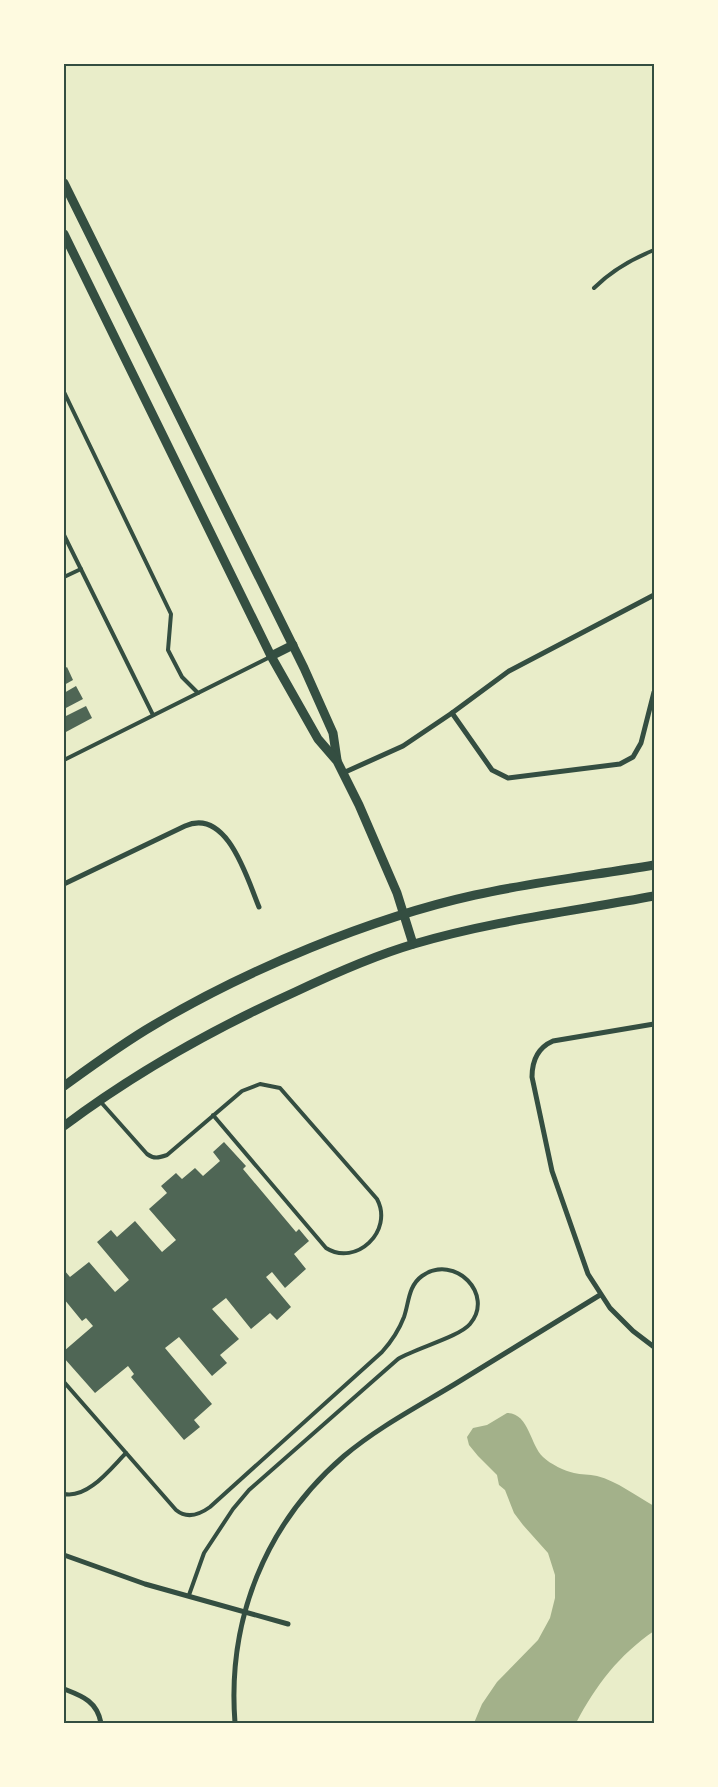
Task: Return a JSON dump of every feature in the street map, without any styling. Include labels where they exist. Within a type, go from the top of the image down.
[{"type":"street","points":[[64,183],[293,646],[333,733],[337,761]]},
{"type":"street","points":[[64,234],[271,656],[318,739],[337,761],[343,773],[397,893],[413,944]]},
{"type":"street","points":[[343,773],[403,746],[452,713],[509,670],[654,595]]},
{"type":"street","points":[[271,656],[293,646]]},
{"type":"street","points":[[452,713],[492,770],[508,778],[620,764],[633,757],[641,744],[654,692]]},
{"type":"street","points":[[64,884],[189,824],[210,824],[227,839],[259,907]]},
{"type":"street","points":[[64,1086],[154,1025],[252,974],[326,943],[404,915],[475,895],[654,865]]},
{"type":"street","points":[[64,1126],[99,1100],[184,1046],[266,1005],[328,977],[413,944],[482,928],[654,896]]},
{"type":"street","points":[[654,1024],[553,1041],[544,1046],[537,1054],[532,1065],[532,1077],[552,1171],[580,1255],[600,1295],[621,1320],[654,1347]]},
{"type":"street","points":[[235,1723],[234,1679],[245,1611],[269,1546],[304,1498],[344,1456],[371,1435],[600,1295]]},
{"type":"street","points":[[64,1556],[145,1584],[288,1624]]},
{"type":"street","points":[[64,1689],[86,1698],[98,1713],[100,1723]]},
{"type":"lane","points":[[594,288],[622,266],[654,250]]},
{"type":"lane","points":[[64,392],[171,614],[168,650],[182,677],[198,693]]},
{"type":"lane","points":[[64,535],[153,715]]},
{"type":"lane","points":[[64,577],[81,569]]},
{"type":"lane","points":[[64,760],[271,656]]},
{"type":"lane","points":[[99,1100],[153,1158],[167,1155],[213,1115],[250,1087],[260,1084],[280,1088],[377,1199],[383,1215],[379,1231],[362,1247],[352,1252],[333,1252],[326,1248],[213,1115]]},
{"type":"lane","points":[[64,1382],[180,1513],[190,1516],[204,1512],[382,1352],[401,1324],[416,1281],[429,1272],[445,1269],[459,1273],[471,1284],[476,1298],[476,1307],[468,1327],[454,1335],[411,1351],[398,1359],[248,1490],[206,1548],[189,1595]]},
{"type":"lane","points":[[64,1494],[70,1495],[85,1491],[126,1453]]},
{"type":"shaded area","points":[[507,1413],[514,1414],[520,1418],[539,1452],[550,1462],[570,1472],[597,1476],[612,1481],[654,1506],[654,1631],[630,1650],[609,1672],[576,1723],[474,1723],[482,1704],[497,1682],[538,1640],[550,1618],[555,1598],[555,1575],[548,1553],[514,1513],[505,1490],[499,1485],[497,1475],[469,1445],[467,1437],[473,1428],[487,1425]]},
{"type":"building","points":[[67,667],[73,680],[64,685],[64,669]]},
{"type":"building","points":[[76,686],[83,699],[64,709],[64,693]]},
{"type":"building","points":[[86,706],[92,718],[64,733],[64,717]]},
{"type":"building","points":[[224,1142],[246,1166],[243,1169],[296,1232],[299,1229],[309,1241],[294,1254],[306,1269],[285,1288],[272,1272],[266,1277],[291,1307],[277,1320],[270,1313],[251,1329],[226,1298],[212,1309],[239,1339],[220,1355],[227,1363],[212,1376],[179,1337],[165,1348],[212,1404],[194,1420],[200,1427],[184,1440],[131,1377],[134,1374],[128,1366],[95,1393],[64,1358],[64,1351],[93,1326],[86,1318],[82,1321],[64,1299],[64,1270],[70,1277],[89,1262],[115,1292],[129,1280],[97,1242],[111,1230],[117,1237],[135,1221],[162,1252],[176,1240],[149,1209],[167,1193],[161,1186],[176,1173],[182,1179],[195,1168],[203,1176],[220,1161],[213,1152]]}]
